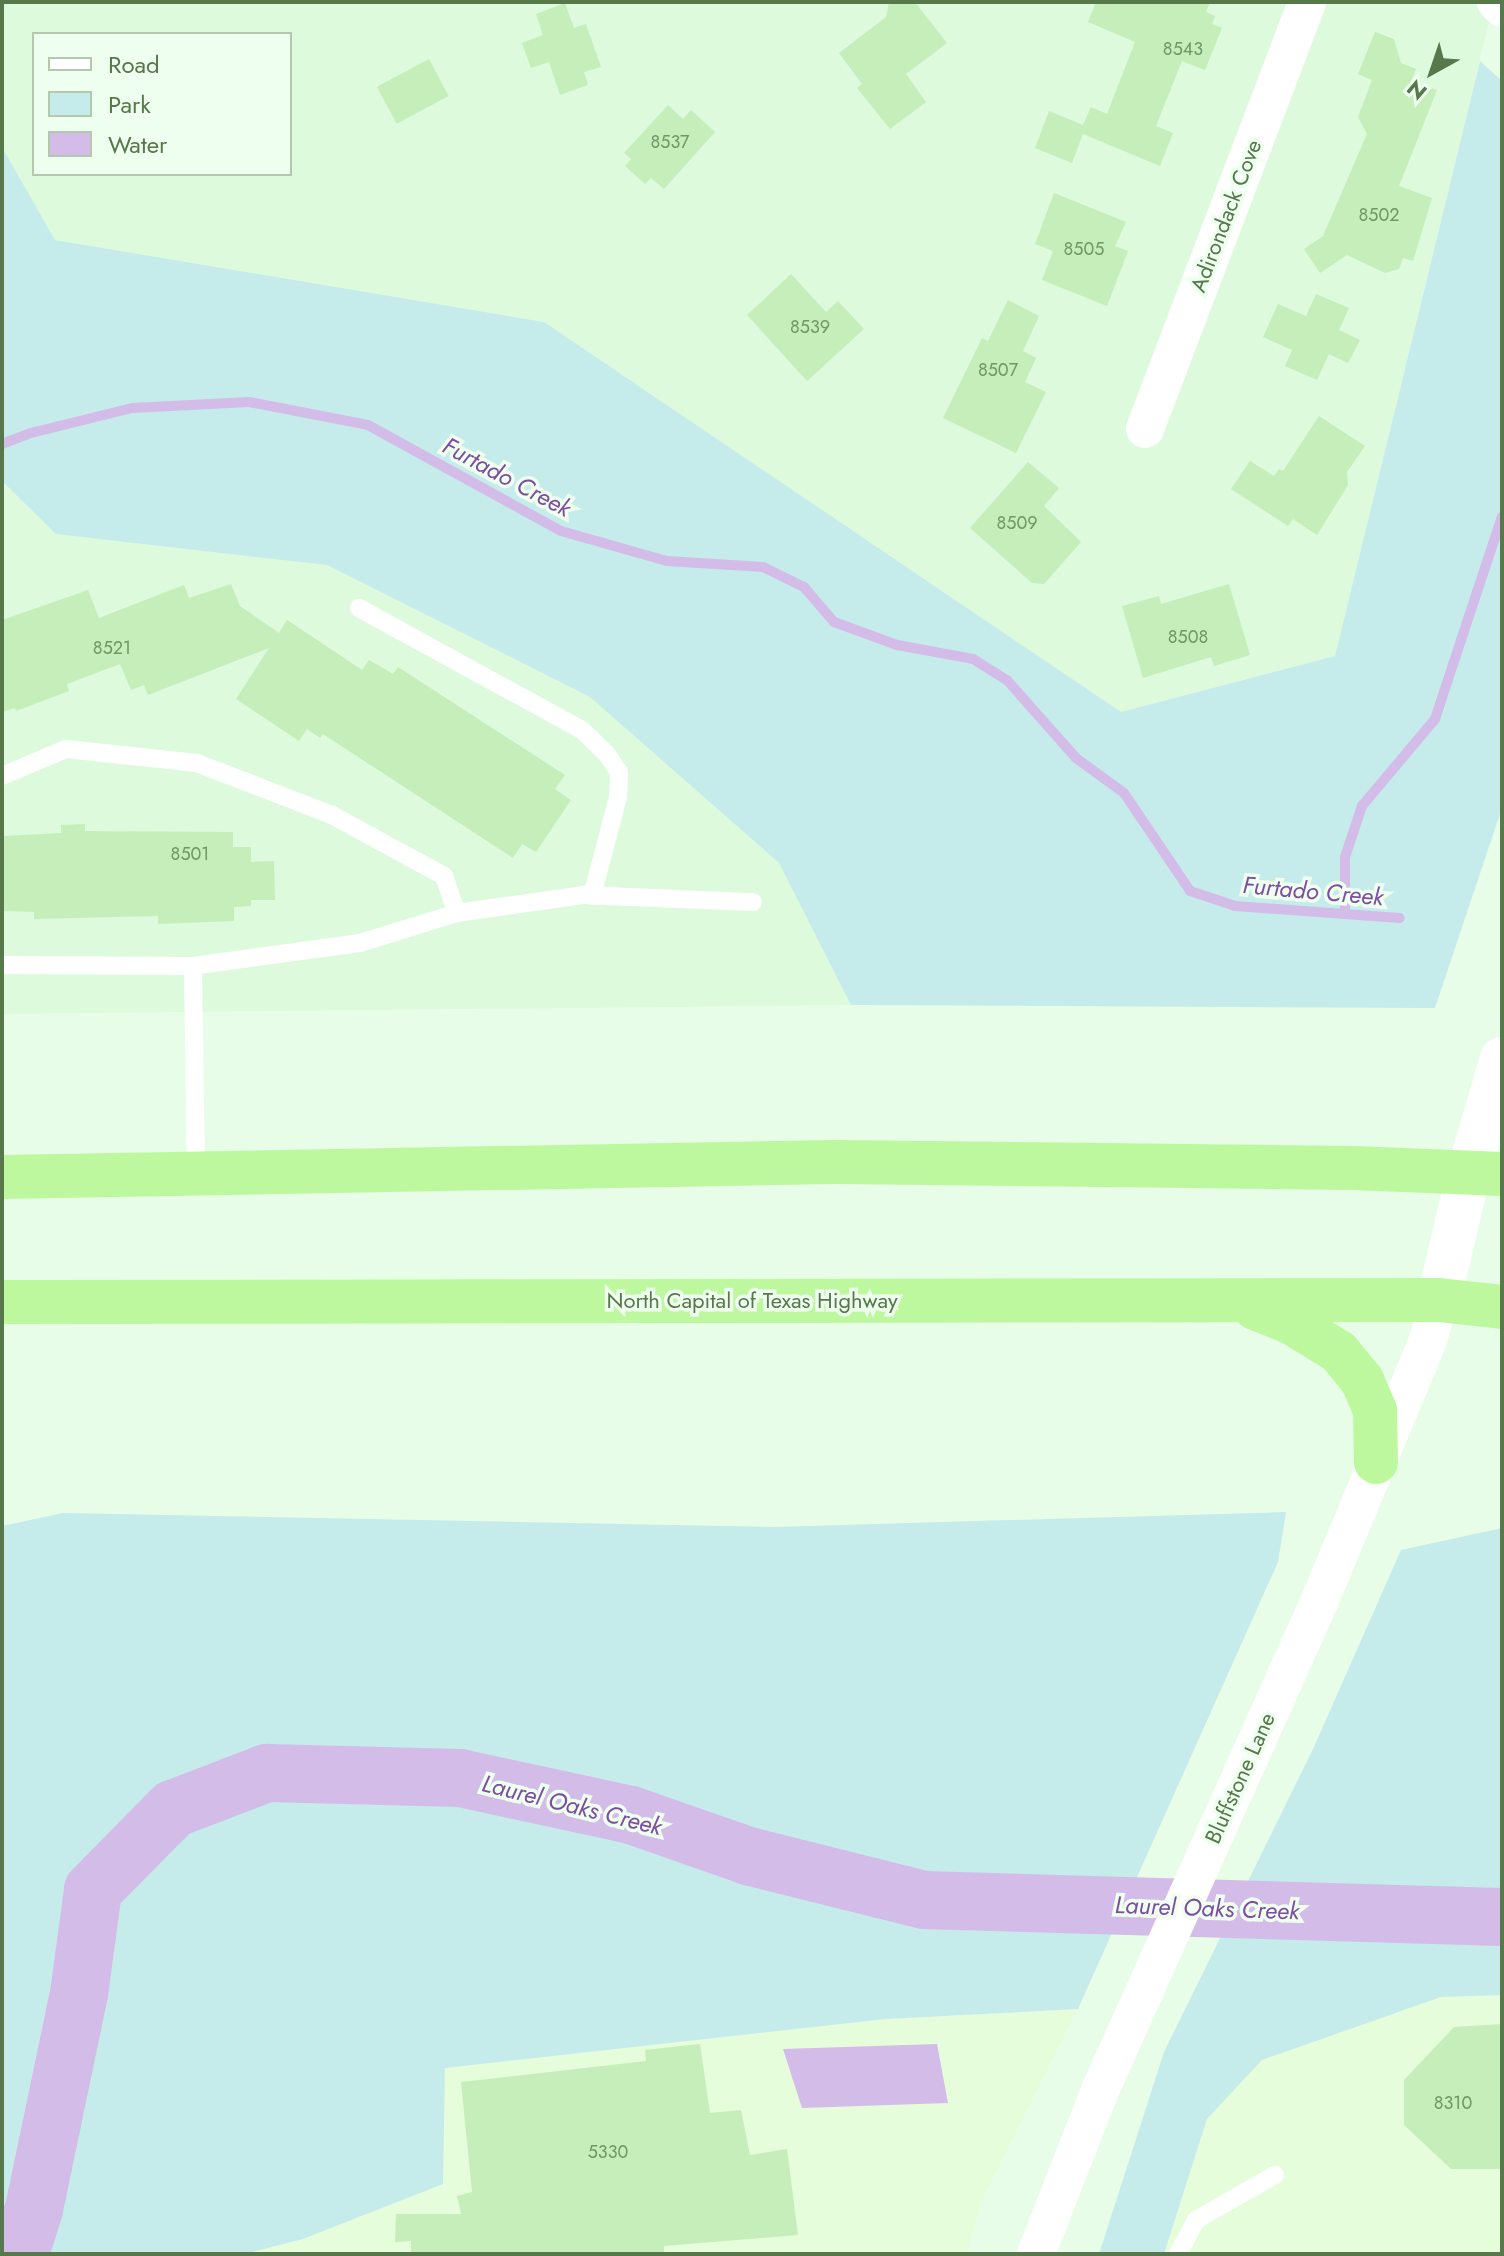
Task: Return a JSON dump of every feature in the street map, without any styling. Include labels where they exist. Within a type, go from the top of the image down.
[{"type":"highway","points":[[2,1177],[836,1162],[1486,1173]]},
{"type":"highway","name":"North Capital of Texas Highway","points":[[2,1302],[1439,1300],[1502,1307]]},
{"type":"highway","points":[[1237,1301],[1292,1323],[1339,1352],[1362,1380],[1375,1410],[1376,1462]]},
{"type":"main road","points":[[1439,1300],[1486,1173],[1502,1059]]},
{"type":"street","name":"Adirondack Cove","points":[[1145,429],[1307,2]]},
{"type":"street","points":[[1496,2],[1502,8]]},
{"type":"street","name":"Bluffstone Lane","points":[[1036,2254],[1102,2086],[1320,1600],[1428,1340],[1439,1300]]},
{"type":"lane","points":[[359,608],[582,730],[606,753],[619,772],[618,797],[592,896]]},
{"type":"lane","points":[[2,776],[66,749],[197,763],[332,815],[444,876],[457,913]]},
{"type":"lane","points":[[2,965],[193,966],[360,943],[457,913],[592,896],[753,902]]},
{"type":"lane","points":[[193,966],[196,1175]]},
{"type":"lane","points":[[1178,2254],[1196,2220],[1275,2175]]},
{"type":"shaded area","points":[[2,2],[1494,2],[1335,656],[1121,712],[544,322],[55,240],[2,147]]},
{"type":"shaded area","points":[[2,481],[57,534],[327,565],[590,697],[779,863],[851,1005],[2,1014]]},
{"type":"shaded area","points":[[1502,1995],[1502,2254],[1164,2254],[1207,2119],[1262,2060],[1441,1997]]},
{"type":"shaded area","points":[[1078,2009],[981,2203],[966,2254],[244,2254],[303,2239],[443,2184],[444,2068],[886,2019]]},
{"type":"green space","points":[[1480,61],[1502,81],[1502,808],[1435,1008],[851,1005],[779,863],[590,697],[327,565],[56,534],[2,481],[2,147],[55,240],[544,322],[1121,712],[1335,656]]},
{"type":"green space","points":[[1286,1512],[1278,1562],[1078,2009],[886,2019],[445,2068],[443,2184],[303,2239],[244,2254],[2,2254],[2,1526],[63,1513],[774,1527]]},
{"type":"green space","points":[[1502,1528],[1502,1995],[1441,1997],[1262,2060],[1207,2119],[1164,2254],[1099,2254],[1164,2052],[1313,1749],[1401,1550]]},
{"type":"water","points":[[937,2044],[948,2103],[802,2108],[783,2049]]},
{"type":"building","points":[[889,2],[915,2],[947,43],[906,74],[926,102],[890,129],[857,88],[862,84],[839,53],[886,17]]},
{"type":"building","points":[[1096,2],[1210,2],[1206,12],[1215,16],[1212,24],[1222,28],[1205,70],[1182,61],[1156,126],[1173,133],[1160,166],[1083,134],[1072,163],[1035,148],[1049,111],[1083,125],[1091,107],[1107,114],[1135,42],[1088,22]]},
{"type":"building","points":[[565,3],[574,28],[586,24],[601,67],[584,72],[588,85],[560,95],[549,62],[531,68],[522,43],[543,35],[536,14]]},
{"type":"building","points":[[1375,32],[1394,39],[1401,63],[1416,69],[1411,81],[1437,90],[1399,186],[1432,198],[1413,261],[1403,258],[1399,269],[1385,273],[1347,255],[1320,273],[1304,249],[1323,236],[1367,134],[1358,117],[1372,80],[1358,74]]},
{"type":"building","points":[[429,59],[449,96],[397,124],[377,87]]},
{"type":"building","points":[[668,105],[683,119],[691,110],[715,132],[664,189],[651,178],[645,184],[625,166],[631,159],[624,153]]},
{"type":"building","points":[[1054,193],[1126,222],[1115,246],[1128,251],[1107,306],[1042,280],[1053,251],[1035,244]]},
{"type":"building","points":[[791,274],[826,312],[838,301],[864,329],[807,381],[747,315]]},
{"type":"building","points":[[1316,294],[1349,308],[1339,330],[1360,340],[1348,363],[1329,354],[1317,380],[1285,366],[1292,350],[1263,337],[1278,304],[1306,316]]},
{"type":"building","points":[[1008,300],[1039,316],[1023,351],[1036,358],[1025,382],[1046,392],[1016,453],[943,418],[982,338],[988,341]]},
{"type":"building","points":[[1319,416],[1365,446],[1347,472],[1348,485],[1317,535],[1293,519],[1288,526],[1231,489],[1250,461],[1274,476],[1279,469],[1283,471]]},
{"type":"building","points":[[1028,462],[1059,488],[1044,506],[1081,542],[1044,584],[1032,583],[970,528]]},
{"type":"building","points":[[231,584],[240,606],[279,633],[287,620],[362,670],[369,660],[393,674],[398,667],[565,775],[555,789],[571,800],[536,852],[522,844],[513,858],[323,734],[320,738],[307,729],[299,741],[236,699],[269,648],[148,695],[144,685],[131,690],[120,664],[67,684],[69,691],[16,711],[15,708],[2,712],[2,620],[88,590],[99,618],[184,585],[189,598]]},
{"type":"building","points":[[1229,584],[1250,655],[1214,666],[1211,657],[1143,678],[1122,606],[1159,596],[1161,604]]},
{"type":"building","points":[[85,824],[85,831],[233,832],[233,847],[251,847],[251,862],[274,861],[275,900],[251,900],[251,906],[234,907],[234,921],[158,924],[158,916],[34,919],[34,912],[2,911],[3,836],[61,833],[61,825]]},
{"type":"building","points":[[1502,2024],[1502,2169],[1451,2169],[1404,2125],[1404,2080],[1454,2027]]},
{"type":"building","points":[[700,2044],[710,2113],[741,2110],[750,2155],[787,2149],[798,2235],[664,2246],[664,2254],[411,2254],[411,2241],[395,2242],[396,2214],[461,2214],[457,2196],[472,2192],[461,2082],[646,2061],[645,2050]]},
{"type":"waterway","name":"Furtado Creek","points":[[2,444],[31,433],[132,408],[249,402],[368,425],[561,531],[667,561],[763,567],[804,587],[834,622],[897,645],[973,659],[1007,680],[1076,758],[1124,793],[1190,891],[1235,906],[1400,918]]},
{"type":"waterway","points":[[1345,914],[1345,857],[1362,806],[1435,719],[1502,517]]},
{"type":"waterway","name":"Laurel Oaks Creek","points":[[20,2254],[34,2209],[79,1994],[93,1890],[173,1809],[267,1773],[460,1778],[631,1815],[748,1856],[924,1900],[1502,1917]]}]
